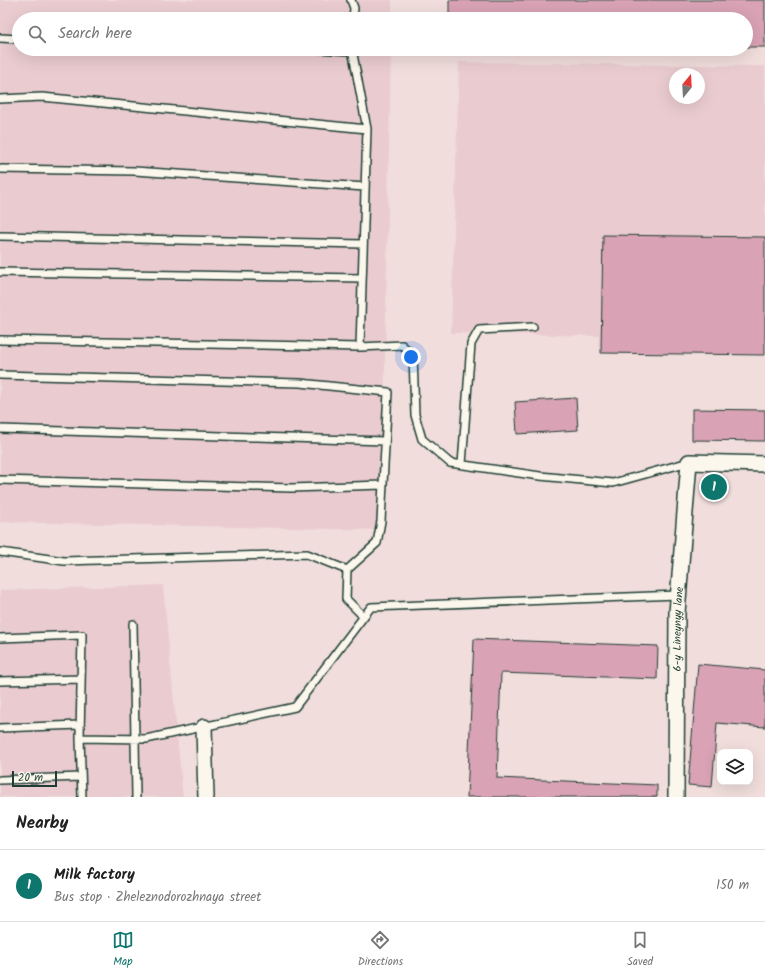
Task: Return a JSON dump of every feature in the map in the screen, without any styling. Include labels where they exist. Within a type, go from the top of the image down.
[{"type":"street","points":[[689,462],[765,464]]},
{"type":"street","name":"6-y Lineynyy lane","points":[[676,797],[678,595],[689,462]]},
{"type":"street","points":[[204,727],[206,797]]},
{"type":"lane","points":[[351,0],[354,8],[354,12]]},
{"type":"lane","points":[[0,38],[12,39]]},
{"type":"lane","points":[[353,56],[367,128],[360,347]]},
{"type":"lane","points":[[0,99],[42,97],[367,128]]},
{"type":"lane","points":[[0,169],[134,171],[365,187]]},
{"type":"lane","points":[[0,236],[363,244]]},
{"type":"lane","points":[[0,272],[362,278]]},
{"type":"lane","points":[[462,464],[471,344],[474,337],[479,330],[533,327]]},
{"type":"lane","points":[[0,340],[360,347],[402,345],[413,355],[415,415],[422,439],[450,462],[540,476],[613,483],[689,462]]},
{"type":"lane","points":[[0,375],[300,383],[388,392],[381,521],[377,543],[347,570],[346,599],[363,616]]},
{"type":"lane","points":[[0,428],[385,441]]},
{"type":"lane","points":[[0,480],[291,488],[383,485]]},
{"type":"lane","points":[[0,552],[64,562],[307,554],[347,570]]},
{"type":"lane","points":[[80,738],[146,739],[296,707],[371,607],[678,595]]},
{"type":"lane","points":[[133,624],[136,797]]},
{"type":"lane","points":[[0,638],[82,635],[80,725],[82,797]]},
{"type":"lane","points":[[0,681],[81,679]]},
{"type":"lane","points":[[0,728],[80,725]]},
{"type":"lane","points":[[0,780],[81,777]]},
{"type":"shaded area","points":[[0,0],[392,0],[392,12],[12,12],[12,56],[391,56],[382,530],[0,522]]},
{"type":"shaded area","points":[[459,62],[765,66],[765,352],[598,347],[599,336],[451,333]]},
{"type":"shaded area","points":[[163,585],[183,797],[0,797],[0,590]]},
{"type":"building","points":[[449,0],[765,0],[765,47],[753,47],[753,12],[449,12]]},
{"type":"building","points":[[603,235],[765,237],[765,355],[601,353]]},
{"type":"building","points":[[576,398],[578,430],[517,434],[515,402]]},
{"type":"building","points":[[692,409],[765,410],[765,441],[692,440]]},
{"type":"building","points":[[474,639],[658,646],[657,679],[501,673],[497,778],[657,785],[657,797],[467,797]]},
{"type":"building","points":[[698,664],[765,670],[765,727],[717,723],[712,787],[688,785]]},
{"type":"place","name":"Milk factory","points":[[714,487]]}]
